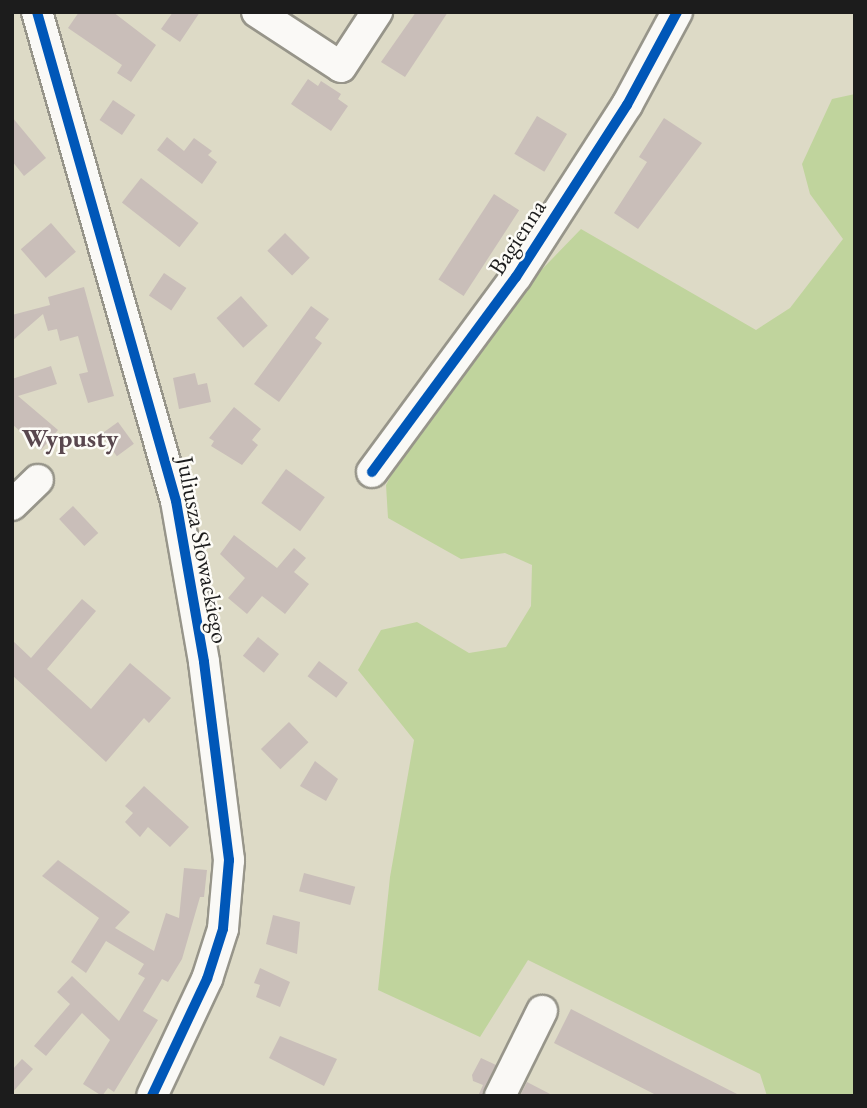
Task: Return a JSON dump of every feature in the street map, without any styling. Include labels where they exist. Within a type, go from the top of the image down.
[{"type":"street","name":"Juliusza Słowackiego","points":[[37,12],[176,501],[204,662],[229,860],[228,897],[215,954],[152,1096]]},
{"type":"street","points":[[257,12],[341,67],[377,12]]},
{"type":"street","name":"Bagienna","points":[[372,472],[516,277],[627,105],[677,12]]},
{"type":"street","points":[[12,505],[38,480]]},
{"type":"street","points":[[500,1096],[542,1012]]},
{"type":"green space","points":[[855,94],[855,1096],[767,1096],[760,1074],[528,960],[480,1037],[378,990],[390,877],[414,740],[358,670],[381,630],[417,622],[469,653],[506,647],[531,606],[532,565],[505,553],[461,559],[388,518],[386,485],[409,441],[522,290],[581,229],[756,330],[790,308],[843,239],[810,194],[802,164],[832,99]]},
{"type":"building","points":[[79,12],[113,12],[156,45],[131,82],[117,73],[122,65],[68,28]]},
{"type":"building","points":[[173,12],[200,12],[180,42],[161,29]]},
{"type":"building","points":[[416,12],[448,12],[405,77],[381,62]]},
{"type":"building","points":[[308,79],[318,86],[321,81],[341,94],[338,99],[348,106],[331,131],[291,104]]},
{"type":"building","points":[[113,100],[135,115],[122,135],[100,120]]},
{"type":"building","points":[[537,116],[567,134],[544,172],[514,154]]},
{"type":"building","points":[[12,117],[46,158],[24,176],[12,161]]},
{"type":"building","points":[[664,118],[702,143],[638,229],[614,213],[647,162],[639,157]]},
{"type":"building","points":[[167,137],[184,151],[194,138],[212,151],[208,155],[217,162],[202,184],[157,150]]},
{"type":"building","points":[[141,178],[199,223],[179,247],[122,202]]},
{"type":"building","points":[[494,194],[519,210],[464,296],[438,280]]},
{"type":"building","points":[[51,223],[76,252],[46,278],[21,249]]},
{"type":"building","points":[[285,233],[310,258],[292,275],[267,251]]},
{"type":"building","points":[[164,273],[186,288],[171,310],[149,295]]},
{"type":"building","points":[[84,287],[114,396],[88,403],[79,374],[88,372],[78,336],[60,341],[57,329],[48,331],[43,314],[12,341],[12,315],[50,305],[48,297]]},
{"type":"building","points":[[241,296],[268,326],[243,348],[216,318]]},
{"type":"building","points":[[311,306],[329,319],[315,338],[322,343],[279,402],[254,384]]},
{"type":"building","points":[[51,366],[57,384],[18,396],[58,430],[41,450],[12,424],[12,379]]},
{"type":"building","points":[[195,373],[198,385],[207,383],[211,402],[179,409],[173,378]]},
{"type":"building","points":[[234,407],[261,429],[252,440],[258,445],[242,465],[211,446],[214,441],[209,438]]},
{"type":"building","points":[[118,422],[134,444],[117,456],[101,434]]},
{"type":"building","points":[[286,469],[325,497],[300,531],[261,503]]},
{"type":"building","points":[[73,506],[98,533],[84,546],[59,519]]},
{"type":"building","points":[[234,535],[277,568],[294,548],[306,558],[294,572],[309,584],[285,614],[262,596],[247,614],[228,598],[245,578],[220,554]]},
{"type":"building","points":[[82,599],[96,611],[47,669],[91,709],[130,663],[171,698],[149,723],[144,718],[106,762],[12,675],[12,640],[31,658]]},
{"type":"building","points":[[258,637],[279,654],[264,673],[243,656]]},
{"type":"building","points":[[319,661],[348,683],[336,698],[308,676]]},
{"type":"building","points":[[289,722],[308,742],[280,769],[261,749]]},
{"type":"building","points":[[315,761],[338,779],[326,801],[300,786]]},
{"type":"building","points":[[144,786],[189,827],[170,847],[148,827],[140,837],[125,822],[133,813],[125,806]]},
{"type":"building","points":[[58,860],[130,912],[115,928],[154,951],[166,913],[179,918],[184,868],[207,870],[204,897],[200,897],[182,959],[168,982],[162,979],[143,1011],[158,1020],[114,1092],[108,1088],[102,1096],[83,1084],[110,1040],[82,1013],[46,1056],[34,1046],[70,1004],[57,992],[72,976],[119,1021],[145,978],[138,974],[144,964],[106,941],[86,973],[71,962],[99,918],[42,876]]},
{"type":"building","points":[[304,873],[355,887],[350,905],[299,891]]},
{"type":"building","points":[[273,915],[300,922],[297,954],[266,944]]},
{"type":"building","points":[[260,968],[290,982],[280,1007],[256,997],[260,985],[254,983]]},
{"type":"building","points":[[571,1009],[741,1096],[658,1096],[554,1043]]},
{"type":"building","points":[[280,1036],[337,1059],[324,1086],[269,1058]]},
{"type":"building","points":[[481,1058],[496,1065],[483,1096],[478,1096],[483,1085],[473,1081],[472,1075]]},
{"type":"building","points":[[22,1059],[33,1069],[12,1093],[12,1070]]},
{"type":"building","points":[[527,1082],[554,1096],[520,1096]]},
{"type":"cycle path","points":[[37,12],[176,501],[204,662],[229,860],[223,929],[207,979],[152,1096]]},
{"type":"cycle path","points":[[372,472],[516,277],[627,105],[677,12]]},
{"type":"district","name":"Wypusty","points":[[70,439]]}]
